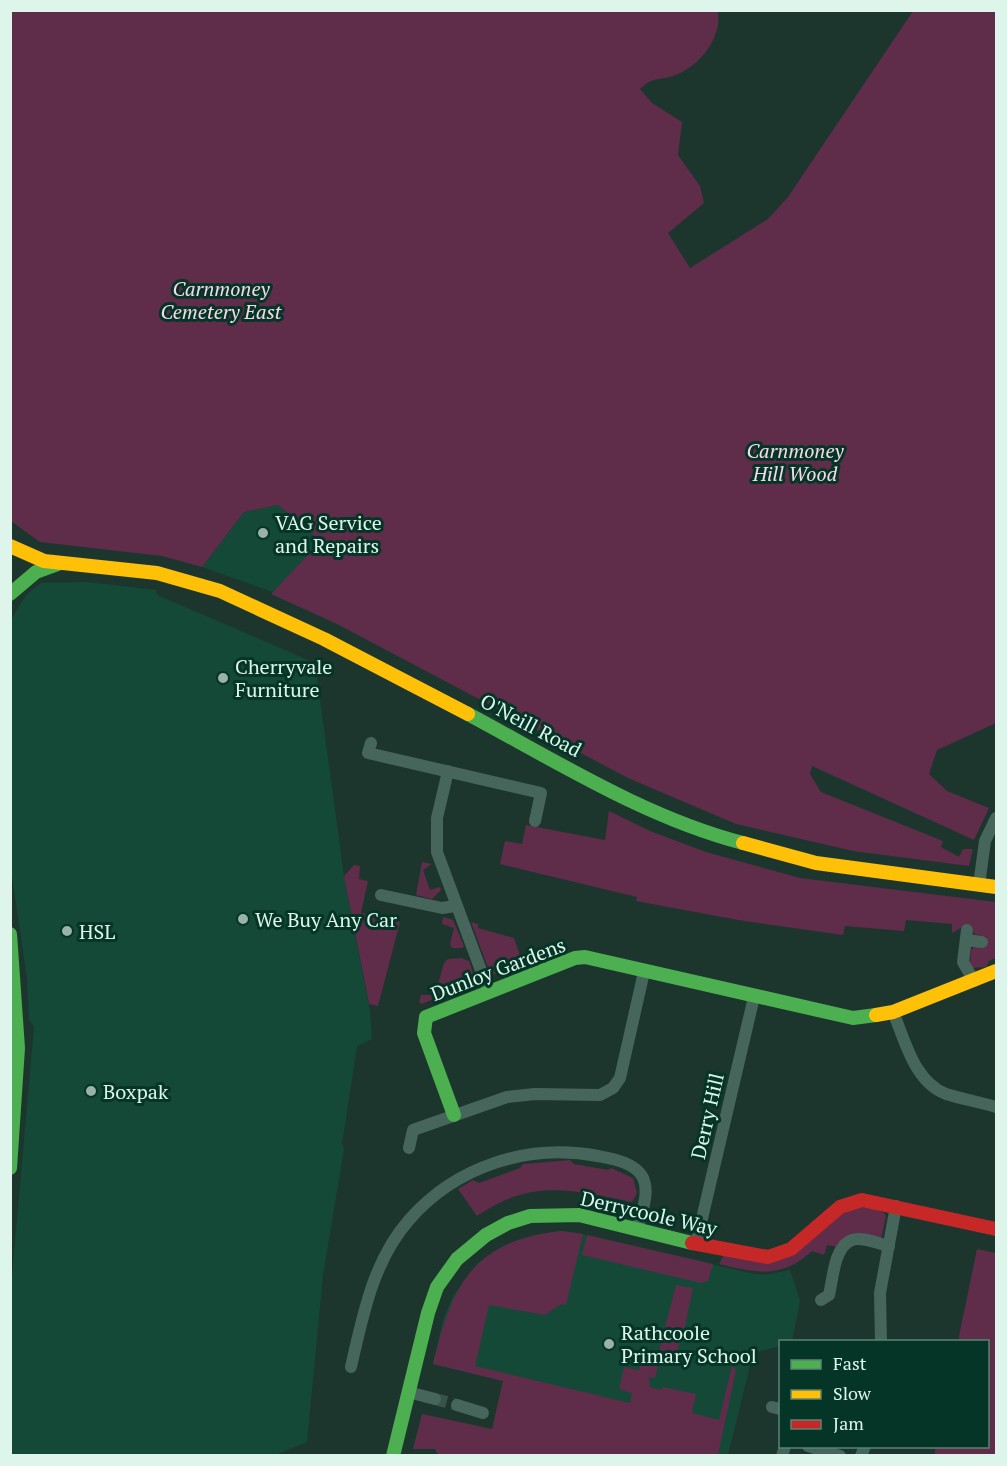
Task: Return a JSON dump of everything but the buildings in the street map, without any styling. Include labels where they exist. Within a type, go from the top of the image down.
[{"type":"street","name":"O'Neill Road","points":[[10,546],[44,561],[157,573],[220,591],[257,606],[614,791],[690,826],[726,839],[816,863],[996,887]]},
{"type":"street","points":[[10,594],[36,573],[59,563]]},
{"type":"street","points":[[371,742],[368,753],[541,793],[535,821]]},
{"type":"street","points":[[448,771],[435,836],[437,852],[455,906],[489,992]]},
{"type":"street","points":[[979,885],[985,841],[996,818]]},
{"type":"street","points":[[381,895],[442,908],[455,906]]},
{"type":"street","points":[[10,934],[18,1048],[10,1168]]},
{"type":"street","points":[[974,981],[963,962],[966,935],[982,942]]},
{"type":"street","name":"Dunloy Gardens","points":[[454,1114],[424,1033],[423,1025],[426,1017],[575,958],[585,957],[853,1018],[893,1012],[996,971]]},
{"type":"street","points":[[409,1148],[413,1130],[507,1097],[535,1094],[600,1095],[613,1088],[620,1078],[644,972]]},
{"type":"street","name":"Derry Hill","points":[[696,1244],[754,997]]},
{"type":"street","points":[[893,1012],[915,1065],[928,1084],[944,1093],[996,1107]]},
{"type":"street","points":[[340,1353],[352,1361],[373,1282],[384,1258],[402,1229],[426,1203],[450,1183],[504,1158],[557,1152],[584,1154],[634,1167],[643,1178],[646,1191],[637,1229]]},
{"type":"street","name":"Derrycoole Way","points":[[393,1455],[428,1313],[437,1287],[457,1259],[486,1235],[507,1223],[530,1216],[579,1215],[748,1255],[775,1256],[791,1249],[829,1215],[851,1202],[873,1201],[996,1229]]},
{"type":"street","points":[[881,1340],[880,1293],[896,1206]]},
{"type":"street","points":[[821,1300],[829,1294],[839,1254],[847,1243],[859,1239],[889,1246]]},
{"type":"street","points":[[408,1392],[435,1399]]},
{"type":"street","points":[[457,1405],[483,1413]]},
{"type":"street","points":[[815,1448],[840,1455]]},
{"type":"shaded area","points":[[278,505],[322,541],[273,592],[202,567],[244,512]]},
{"type":"shaded area","points":[[87,582],[156,590],[157,595],[315,663],[344,876],[370,1012],[372,1039],[357,1046],[342,1144],[344,1149],[323,1275],[307,1442],[275,1455],[11,1455],[11,1288],[34,1027],[29,1019],[27,978],[10,863],[10,621],[27,594],[41,583]]},
{"type":"shaded area","name":"Rathcoole Primary School","points":[[561,1231],[578,1233],[750,1273],[765,1275],[790,1270],[800,1301],[792,1340],[779,1340],[779,1346],[753,1353],[728,1455],[439,1456],[435,1449],[413,1449],[422,1414],[492,1429],[503,1381],[433,1364],[443,1320],[453,1296],[477,1264],[495,1251],[517,1240]]},
{"type":"green space","points":[[10,11],[718,11],[716,32],[707,51],[700,59],[683,72],[652,80],[640,89],[652,103],[682,122],[678,155],[700,186],[704,203],[668,233],[690,268],[768,219],[788,197],[913,11],[996,11],[996,723],[937,750],[929,774],[947,791],[989,808],[974,840],[812,766],[810,774],[821,792],[943,841],[941,847],[959,857],[963,849],[973,849],[969,866],[853,851],[736,824],[628,778],[337,624],[271,594],[321,541],[278,505],[244,512],[202,567],[162,556],[40,542],[11,521]]},
{"type":"green space","points":[[609,811],[650,831],[706,852],[800,878],[996,902],[996,958],[989,961],[986,967],[973,968],[970,964],[971,950],[976,945],[986,946],[987,937],[974,934],[972,926],[966,925],[952,933],[952,924],[906,920],[904,931],[845,926],[843,935],[738,920],[636,901],[637,897],[500,864],[505,841],[522,844],[526,825],[605,840]]},
{"type":"green space","points":[[422,862],[432,864],[423,870],[430,890],[440,887],[441,890],[432,899],[416,895]]},
{"type":"green space","points":[[354,865],[360,866],[359,879],[368,881],[361,913],[400,922],[378,1006],[369,1004],[344,876]]},
{"type":"green space","points":[[443,917],[453,920],[464,946],[462,948],[452,948],[450,944],[454,928],[442,924]]},
{"type":"green space","points":[[471,922],[478,924],[478,928],[514,938],[523,964],[518,965],[515,960],[495,968],[497,973],[491,976]]},
{"type":"green space","points":[[461,958],[469,961],[476,981],[422,1004],[419,1002],[421,995],[435,995],[444,963],[448,959]]},
{"type":"green space","points":[[570,1160],[574,1164],[608,1170],[611,1168],[633,1178],[637,1193],[632,1202],[571,1191],[552,1190],[516,1196],[477,1216],[458,1189],[473,1180],[479,1183],[520,1168],[523,1164]]},
{"type":"green space","points":[[872,1207],[886,1216],[881,1239],[838,1247],[827,1245],[824,1255],[812,1251],[801,1260],[779,1270],[745,1270],[719,1264],[724,1255],[766,1263],[840,1215],[854,1208]]},
{"type":"green space","points":[[561,1231],[583,1234],[566,1305],[561,1304],[545,1315],[489,1305],[475,1366],[630,1403],[632,1393],[619,1389],[624,1367],[639,1370],[643,1353],[660,1357],[655,1378],[649,1377],[650,1387],[662,1390],[663,1387],[696,1394],[692,1413],[719,1420],[732,1365],[736,1370],[718,1455],[439,1456],[435,1449],[413,1449],[422,1414],[492,1429],[503,1381],[433,1364],[448,1311],[458,1290],[486,1257],[506,1245],[531,1236]]},
{"type":"green space","points":[[587,1235],[713,1264],[708,1281],[701,1283],[582,1255]]},
{"type":"green space","points":[[977,1249],[996,1253],[996,1455],[934,1455],[936,1448],[989,1448],[989,1340],[958,1340]]},
{"type":"green space","points":[[676,1285],[693,1288],[684,1331],[694,1335],[693,1340],[681,1337],[676,1355],[659,1350]]},
{"type":"tunnel","points":[[435,1399],[457,1405]]},
{"type":"traffic: fast","points":[[10,594],[36,572],[58,564]]},
{"type":"traffic: fast","points":[[468,714],[637,804],[671,819],[743,843]]},
{"type":"traffic: fast","points":[[10,934],[18,1048],[10,1168]]},
{"type":"traffic: fast","points":[[454,1115],[424,1033],[426,1017],[575,958],[585,957],[853,1018],[876,1015]]},
{"type":"traffic: fast","points":[[393,1456],[428,1313],[437,1287],[457,1259],[486,1235],[508,1223],[530,1216],[579,1215],[692,1243]]},
{"type":"traffic: slow","points":[[10,546],[44,561],[157,573],[220,591],[324,639],[468,714]]},
{"type":"traffic: slow","points":[[743,843],[816,863],[996,887]]},
{"type":"traffic: slow","points":[[876,1015],[893,1012],[996,971]]},
{"type":"traffic: jam","points":[[692,1243],[768,1257],[791,1249],[840,1207],[862,1200],[996,1229]]},
{"type":"place","name":"VAG Service and Repairs","points":[[263,533]]},
{"type":"place","name":"Cherryvale Furniture","points":[[223,678]]},
{"type":"place","name":"We Buy Any Car","points":[[243,919]]},
{"type":"place","name":"HSL","points":[[67,931]]},
{"type":"place","name":"Boxpak","points":[[91,1091]]},
{"type":"place","name":"Rathcoole Primary School","points":[[609,1344]]},
{"type":"park label","name":"Carnmoney Cemetery East","points":[[221,300]]},
{"type":"park label","name":"Carnmoney Hill Wood","points":[[795,462]]}]
